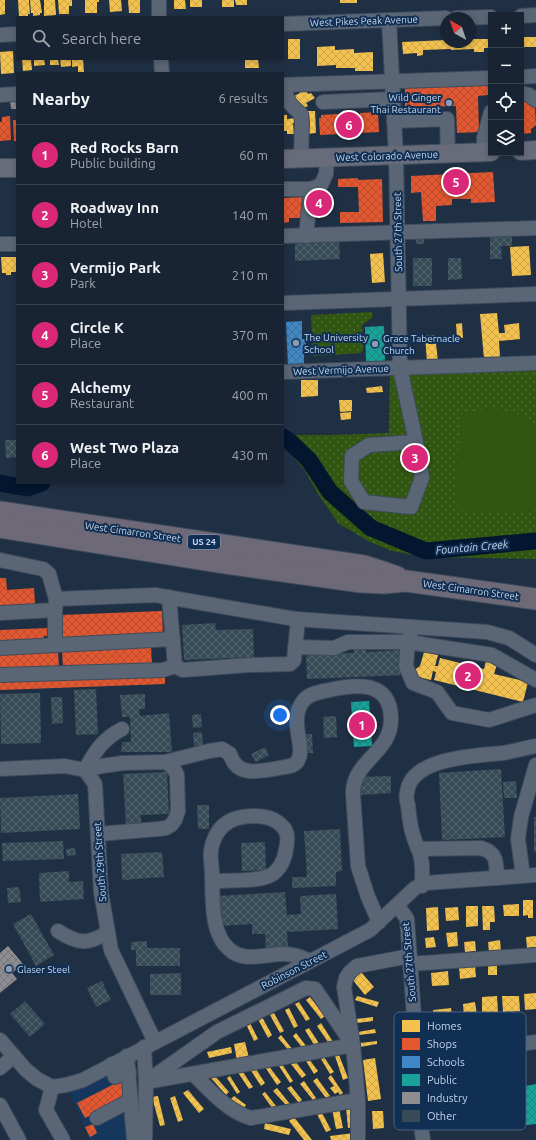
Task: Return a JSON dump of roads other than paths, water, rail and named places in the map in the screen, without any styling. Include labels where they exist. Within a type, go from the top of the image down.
[{"type":"highway","name":"West Cimarron Street","points":[[0,512],[364,566],[406,581]]},
{"type":"highway","name":"West Cimarron Street","points":[[0,527],[224,563],[354,581],[384,583],[406,581],[536,599]]},
{"type":"main road","points":[[524,151],[536,150]]},
{"type":"main road","name":"West Colorado Avenue","points":[[284,159],[487,152]]},
{"type":"main road","points":[[0,168],[16,168]]},
{"type":"street","points":[[159,0],[159,16]]},
{"type":"street","points":[[524,16],[536,15]]},
{"type":"street","points":[[476,17],[488,17]]},
{"type":"street","name":"West Pikes Peak Avenue","points":[[284,24],[440,18]]},
{"type":"street","name":"South 27th Street","points":[[389,20],[396,156],[400,368],[416,442]]},
{"type":"street","points":[[0,35],[16,34]]},
{"type":"street","points":[[161,60],[162,72]]},
{"type":"street","points":[[524,76],[536,76]]},
{"type":"street","points":[[301,159],[301,114],[287,100],[285,85],[488,78]]},
{"type":"street","points":[[524,93],[529,94],[536,100]]},
{"type":"street","points":[[0,95],[16,94]]},
{"type":"street","points":[[323,102],[393,100]]},
{"type":"street","points":[[394,121],[447,119],[448,154]]},
{"type":"street","points":[[487,152],[484,138],[489,120]]},
{"type":"street","points":[[284,189],[311,189],[321,185],[326,174],[327,158]]},
{"type":"street","points":[[306,236],[311,189]]},
{"type":"street","points":[[284,236],[536,228]]},
{"type":"street","points":[[0,244],[16,244]]},
{"type":"street","points":[[284,303],[536,294]]},
{"type":"street","name":"West Vermijo Avenue","points":[[284,372],[536,363]]},
{"type":"street","points":[[416,442],[422,478],[411,507],[364,502],[351,481],[352,456],[369,445],[416,442]]},
{"type":"street","points":[[0,560],[44,569],[49,574],[56,604],[55,636],[57,645]]},
{"type":"street","points":[[0,613],[56,604],[155,595],[298,619],[487,632],[508,638],[536,655]]},
{"type":"street","points":[[169,597],[175,666]]},
{"type":"street","points":[[0,675],[163,670],[175,666],[183,670],[249,665],[290,664],[294,660],[298,619]]},
{"type":"street","points":[[412,627],[408,642],[406,666],[413,682],[437,692],[452,713],[489,720],[536,705]]},
{"type":"street","points":[[0,648],[173,639]]},
{"type":"street","points":[[296,647],[334,648],[348,642],[408,642],[492,655],[536,680]]},
{"type":"street","points":[[0,769],[65,766],[85,770],[122,763],[165,762],[222,749],[230,754],[232,761],[236,766],[243,770],[255,772],[289,766],[295,764],[300,752],[296,721],[299,706],[305,698],[312,694],[349,686],[365,686],[373,688],[382,694],[388,702],[391,717],[390,727],[386,741],[357,776],[353,794],[358,866],[368,897],[379,922]]},
{"type":"street","points":[[85,770],[93,755],[103,742],[122,728]]},
{"type":"street","points":[[422,886],[421,858],[411,829],[406,794],[408,785],[414,777],[420,771],[430,766],[450,760],[536,748]]},
{"type":"street","points":[[98,834],[158,829],[166,828],[171,825],[178,812],[177,775],[174,769],[165,762]]},
{"type":"street","points":[[529,875],[518,839],[521,817],[536,765]]},
{"type":"street","name":"South 29th Street","points":[[85,770],[95,784],[101,892],[111,950],[149,1044]]},
{"type":"street","points":[[212,881],[257,879],[270,876],[278,869],[286,850],[288,840],[283,826],[274,819],[262,816],[248,816],[234,819],[223,826],[216,836],[211,849],[212,881],[213,906],[216,926],[220,938],[228,949],[236,954],[246,957],[284,954],[303,957],[310,961]]},
{"type":"street","points":[[418,849],[486,849],[495,857],[496,878]]},
{"type":"street","name":"Robinson Street","points":[[52,1087],[66,1085],[82,1080],[370,930],[398,906],[415,888],[426,883],[529,875]]},
{"type":"street","name":"South 27th Street","points":[[398,906],[406,919],[414,1012]]},
{"type":"street","points":[[58,931],[70,939],[82,942],[94,940],[108,932]]},
{"type":"street","points":[[358,1140],[358,1100],[353,1045],[344,987],[346,978],[350,972],[357,966],[410,960],[536,955]]},
{"type":"street","points":[[146,1082],[217,1032],[306,988],[315,989],[353,1045]]},
{"type":"street","points":[[0,1040],[26,1070],[37,1079],[52,1087],[46,1110],[63,1140]]},
{"type":"street","points":[[526,1043],[536,1042]]},
{"type":"street","points":[[145,1140],[146,1082],[149,1044]]},
{"type":"street","points":[[146,1082],[353,1045]]},
{"type":"street","points":[[0,1068],[14,1056]]},
{"type":"street","points":[[127,1056],[134,1140]]},
{"type":"street","points":[[112,1064],[115,1077],[129,1072]]},
{"type":"street","points":[[192,1074],[217,1098],[240,1115],[251,1118],[358,1100]]},
{"type":"street","points":[[97,1118],[131,1100]]},
{"type":"street","points":[[0,1105],[19,1140]]},
{"type":"street","name":"South 27th Street","points":[[422,1130],[423,1140]]},
{"type":"waterway","name":"Fountain Creek","points":[[284,438],[309,460],[330,492],[371,528],[426,551],[536,541]]},
{"type":"waterway","name":"Fountain Creek","points":[[0,483],[27,488],[39,484]]},
{"type":"place","name":"Wild Ginger Thai Restaurant","points":[[449,103]]},
{"type":"place","name":"West Two Plaza","points":[[349,125]]},
{"type":"place","name":"Alchemy","points":[[456,182]]},
{"type":"place","name":"Circle K","points":[[319,203]]},
{"type":"place","name":"The University School","points":[[296,343]]},
{"type":"place","name":"Grace Tabernacle Church","points":[[375,344]]},
{"type":"place","name":"Vermijo Park","points":[[415,458]]},
{"type":"place","name":"Roadway Inn","points":[[468,676]]},
{"type":"place","name":"Red Rocks Barn","points":[[362,725]]},
{"type":"place","name":"Glaser Steel","points":[[9,969]]}]
